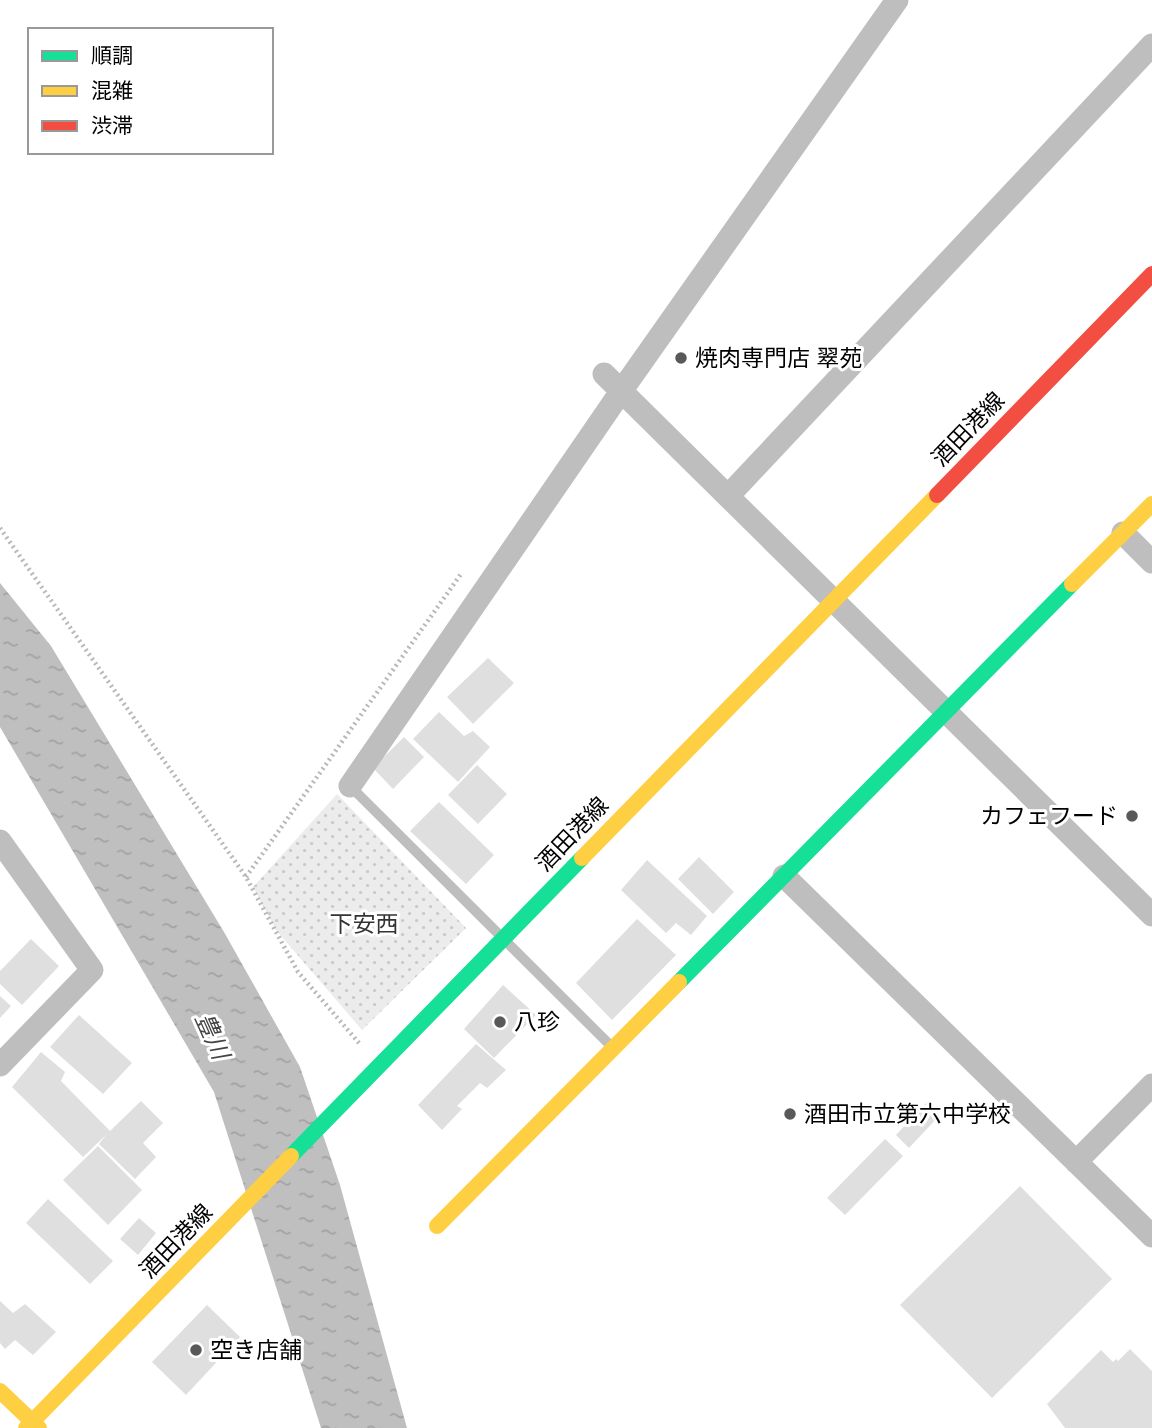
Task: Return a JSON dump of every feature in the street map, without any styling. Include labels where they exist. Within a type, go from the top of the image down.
[{"type":"main road","name":"酒田港線","points":[[32,1426],[375,1067],[1152,274]]},
{"type":"main road","points":[[437,1226],[1152,504]]},
{"type":"main road","points":[[0,1391],[32,1426]]},
{"type":"street","points":[[350,786],[622,390],[897,0]]},
{"type":"street","points":[[729,495],[1152,45]]},
{"type":"street","points":[[604,374],[1152,915]]},
{"type":"street","points":[[1123,533],[1152,562]]},
{"type":"street","points":[[0,841],[92,970],[0,1065]]},
{"type":"street","points":[[784,876],[1152,1236]]},
{"type":"street","points":[[1076,1162],[1152,1085]]},
{"type":"lane","points":[[350,786],[613,1048]]},
{"type":"path","points":[[0,528],[246,877],[298,972],[375,1067]]},
{"type":"green space","name":"下安西","points":[[337,794],[466,928],[362,1030],[276,930],[253,887]]},
{"type":"water","name":"豊川","points":[[0,583],[51,646],[224,932],[300,1067],[340,1185],[407,1428],[321,1428],[214,1092],[0,727]]},
{"type":"building","points":[[488,658],[514,683],[473,724],[447,697]]},
{"type":"building","points":[[439,712],[464,736],[473,731],[490,747],[458,782],[413,739]]},
{"type":"building","points":[[404,737],[424,757],[393,789],[373,768]]},
{"type":"building","points":[[477,765],[507,794],[478,824],[448,795]]},
{"type":"building","points":[[439,802],[494,855],[466,884],[410,831]]},
{"type":"building","points":[[699,857],[734,892],[713,914],[678,879]]},
{"type":"building","points":[[647,860],[707,916],[691,935],[676,923],[666,933],[621,890]]},
{"type":"building","points":[[637,919],[676,955],[612,1020],[576,983]]},
{"type":"building","points":[[31,939],[59,966],[22,1005],[0,984],[0,971]]},
{"type":"building","name":"八珍","points":[[503,985],[536,1015],[494,1058],[464,1029]]},
{"type":"building","points":[[0,996],[11,1006],[0,1018]]},
{"type":"building","points":[[79,1015],[132,1063],[103,1094],[50,1047]]},
{"type":"building","points":[[476,1044],[506,1070],[487,1088],[480,1083],[457,1106],[462,1109],[442,1130],[418,1105]]},
{"type":"building","points":[[41,1052],[65,1072],[61,1081],[110,1131],[141,1101],[163,1123],[143,1143],[156,1157],[135,1179],[99,1144],[106,1135],[83,1157],[12,1087]]},
{"type":"building","points":[[926,1103],[939,1116],[909,1148],[896,1135]]},
{"type":"building","points":[[885,1139],[903,1156],[845,1215],[827,1198]]},
{"type":"building","points":[[98,1146],[142,1190],[108,1225],[63,1180]]},
{"type":"building","points":[[1020,1186],[1112,1279],[992,1398],[900,1305]]},
{"type":"building","points":[[48,1199],[113,1261],[90,1284],[26,1223]]},
{"type":"building","points":[[139,1218],[156,1233],[138,1255],[120,1239]]},
{"type":"building","points":[[0,1301],[13,1313],[25,1304],[56,1332],[33,1355],[15,1340],[5,1349],[0,1343]]},
{"type":"building","name":"空き店舗","points":[[207,1305],[240,1337],[186,1395],[152,1362]]},
{"type":"building","points":[[1130,1349],[1152,1371],[1152,1428],[1065,1428],[1047,1404],[1101,1350],[1113,1362],[1116,1359],[1118,1361]]},
{"type":"traffic: fast","points":[[679,982],[1072,584]]},
{"type":"traffic: fast","points":[[291,1156],[582,858]]},
{"type":"traffic: slow","points":[[582,858],[937,495]]},
{"type":"traffic: slow","points":[[1072,584],[1152,504]]},
{"type":"traffic: slow","points":[[437,1226],[679,982]]},
{"type":"traffic: slow","points":[[26,1428],[291,1156]]},
{"type":"traffic: slow","points":[[0,1391],[39,1428]]},
{"type":"traffic: jam","points":[[937,495],[1152,274]]},
{"type":"place","name":"焼肉専門店 翠苑","points":[[681,358]]},
{"type":"place","name":"カフェフード","points":[[1132,816]]},
{"type":"place","name":"八珍","points":[[500,1022]]},
{"type":"place","name":"酒田市立第六中学校","points":[[790,1114]]},
{"type":"place","name":"空き店舗","points":[[196,1350]]}]
